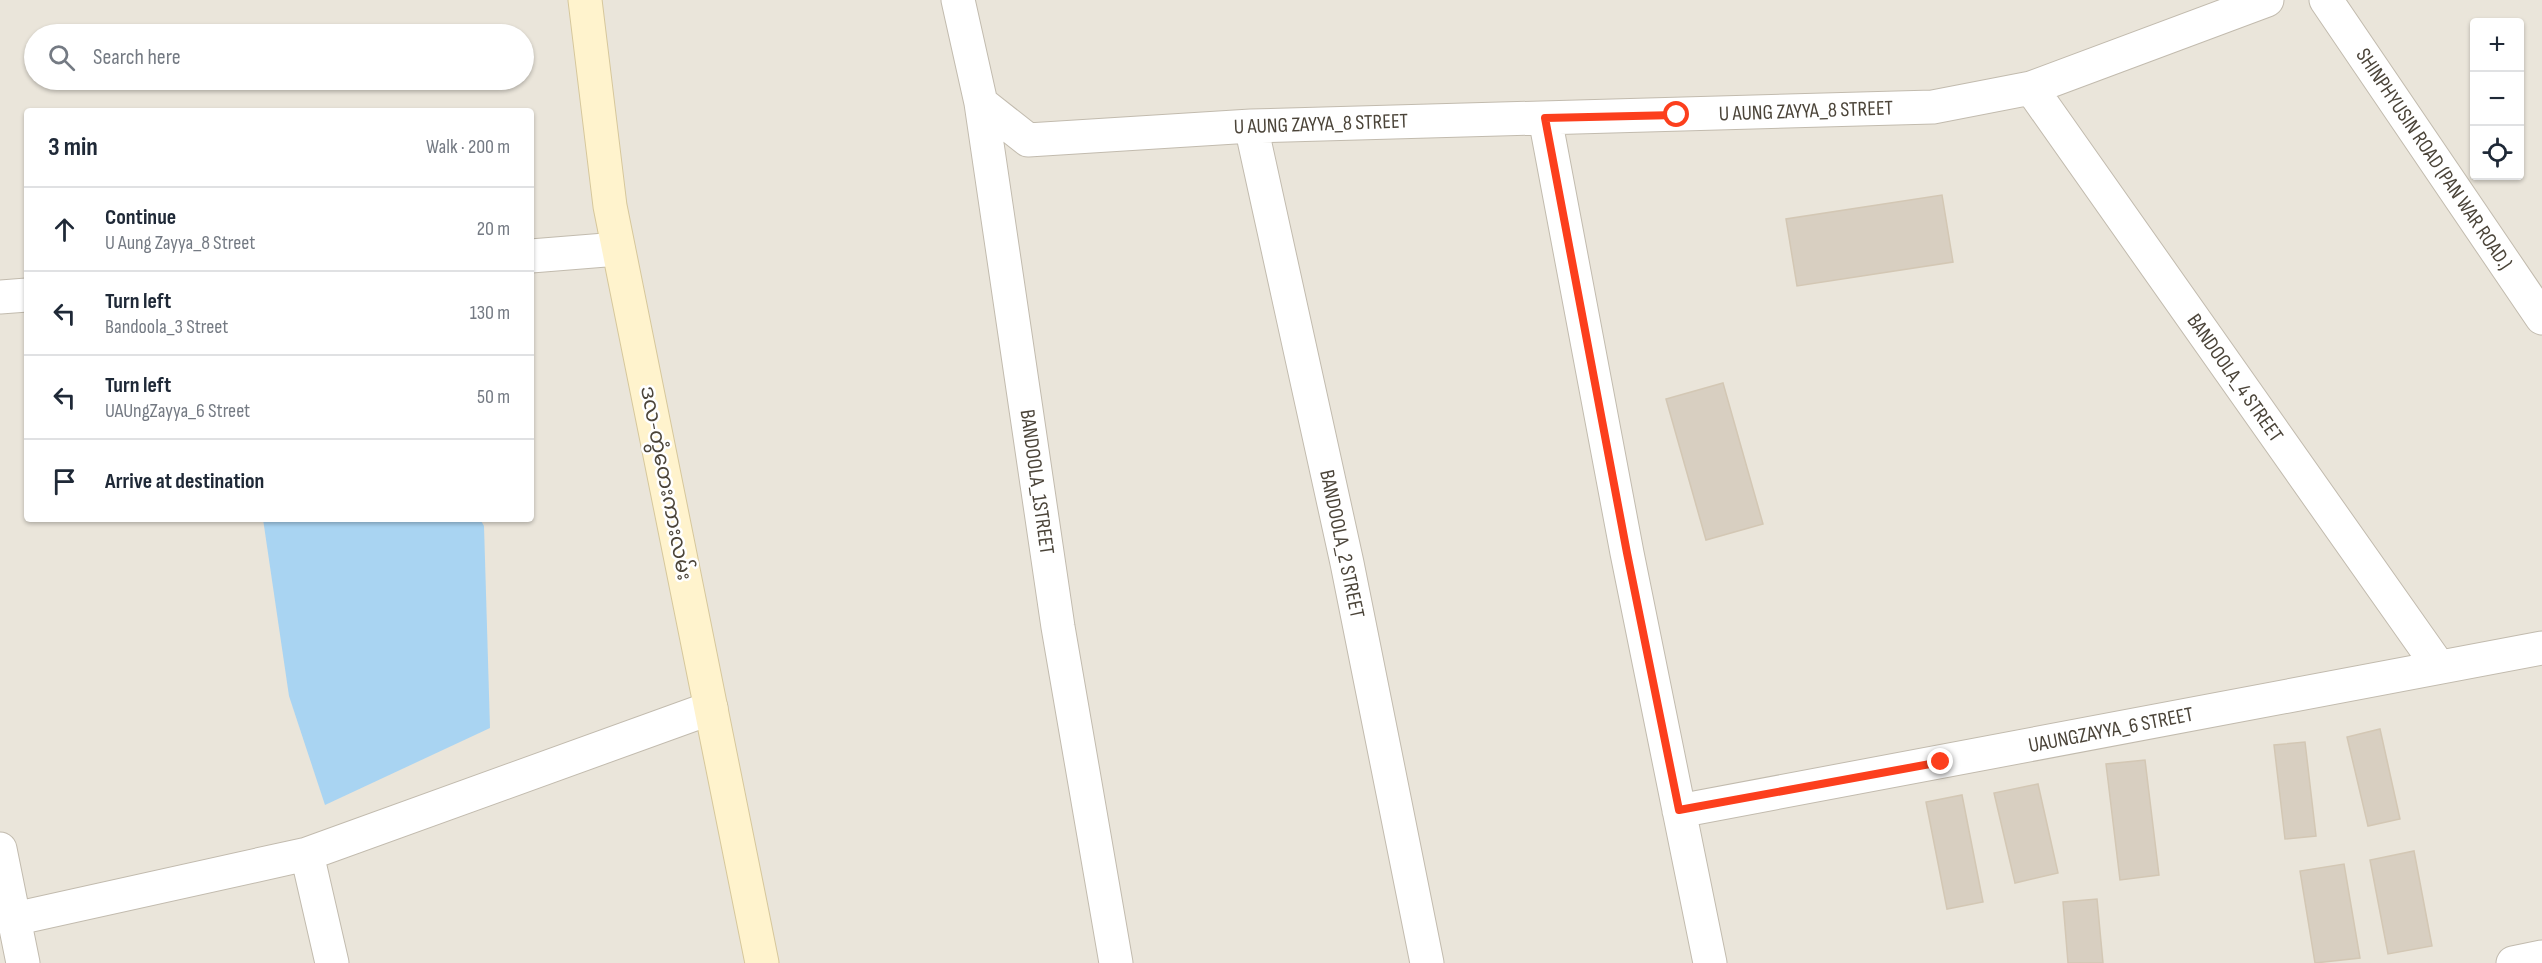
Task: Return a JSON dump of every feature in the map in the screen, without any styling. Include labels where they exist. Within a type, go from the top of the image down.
[{"type":"main road","name":"ဒလ-တွံတေးကားလမ်း","points":[[585,0],[610,206],[762,963]]},
{"type":"street","name":"BANDOOLA_1STREET","points":[[958,0],[981,104],[1058,627],[1116,963]]},
{"type":"street","name":"U AUNG ZAYYA_8 STREET","points":[[981,104],[1028,140],[1251,126],[1933,107],[2031,88],[2267,0]]},
{"type":"street","name":"SHINPHYUSIN ROAD (PAN WAR ROAD.)","points":[[2326,0],[2542,318]]},
{"type":"street","name":"BANDOOLA_4 STREET","points":[[2031,88],[2439,668]]},
{"type":"street","points":[[1545,118],[1627,553],[1710,963]]},
{"type":"street","name":"BANDOOLA_2 STREET","points":[[1251,126],[1347,563],[1427,963]]},
{"type":"street","points":[[534,256],[618,249]]},
{"type":"street","points":[[0,297],[24,295]]},
{"type":"street","name":"UAUNGZAYYA_6 STREET","points":[[1679,810],[2542,648]]},
{"type":"street","points":[[14,919],[308,854],[711,708]]},
{"type":"street","points":[[0,849],[23,963]]},
{"type":"street","points":[[308,854],[332,963]]},
{"type":"street","points":[[2513,963],[2542,957]]},
{"type":"shaded area","points":[[0,0],[2542,0],[2542,963],[0,963]]},
{"type":"water","points":[[263,522],[482,522],[484,526],[490,728],[325,805],[289,696]]},
{"type":"building","points":[[1942,195],[1953,262],[1797,286],[1786,219]]},
{"type":"building","points":[[1723,383],[1763,524],[1706,540],[1666,399]]},
{"type":"building","points":[[2380,729],[2400,819],[2368,826],[2347,737]]},
{"type":"building","points":[[2305,742],[2316,836],[2285,839],[2274,745]]},
{"type":"building","points":[[2145,760],[2159,875],[2120,880],[2106,764]]},
{"type":"building","points":[[2038,784],[2058,873],[2015,883],[1994,793]]},
{"type":"building","points":[[1962,795],[1983,902],[1947,909],[1926,802]]},
{"type":"building","points":[[2414,851],[2432,946],[2388,954],[2370,860]]},
{"type":"building","points":[[2344,864],[2360,958],[2315,963],[2300,871]]},
{"type":"building","points":[[2097,899],[2103,963],[2068,963],[2063,902]]},
{"type":"route","points":[[1677,115],[1545,118],[1627,553],[1679,810],[1941,762]]}]
